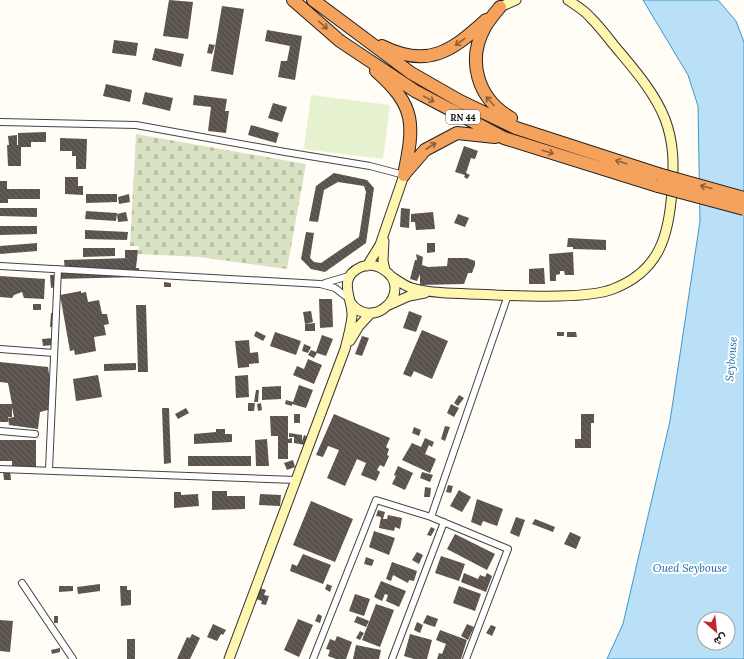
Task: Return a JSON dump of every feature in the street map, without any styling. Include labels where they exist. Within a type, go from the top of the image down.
[{"type":"highway","name":"RN 44","points":[[293,0],[340,41],[414,91],[504,138],[658,180],[744,198]]},
{"type":"highway","name":"RN 44","points":[[314,0],[350,29],[411,73],[460,101],[516,128],[559,142],[658,180],[744,209]]},
{"type":"highway","points":[[350,29],[404,55],[433,56],[450,50],[500,7]]},
{"type":"highway","points":[[500,7],[485,26],[478,44],[475,60],[479,84],[484,94],[500,112],[559,142]]},
{"type":"highway","points":[[340,41],[378,72],[404,103],[411,120],[412,132],[404,175]]},
{"type":"highway","points":[[404,175],[425,150],[457,133],[504,138]]},
{"type":"street","points":[[500,7],[516,0]]},
{"type":"street","points":[[346,349],[352,314],[347,286],[352,275],[358,269],[367,266],[375,266],[412,288],[436,291],[508,295],[577,295],[613,290],[631,280],[651,263],[663,241],[670,218],[674,162],[672,144],[664,118],[654,98],[638,74],[590,16],[568,0]]},
{"type":"street","points":[[0,122],[136,124],[285,152],[370,166],[404,175],[385,232],[377,251],[367,266]]},
{"type":"street","points":[[385,232],[383,253],[388,273],[395,291],[389,305]]},
{"type":"street","points":[[0,266],[320,284],[336,288],[359,310],[371,313],[379,312],[389,305],[416,294],[436,291]]},
{"type":"street","points":[[49,470],[58,269]]},
{"type":"street","points":[[320,284],[352,275]]},
{"type":"street","points":[[431,517],[508,295]]},
{"type":"street","points":[[229,659],[346,349],[359,326],[371,313]]},
{"type":"street","points":[[0,349],[54,352]]},
{"type":"street","points":[[0,431],[35,434]]},
{"type":"street","points":[[0,469],[296,480]]},
{"type":"street","points":[[313,659],[376,500],[431,517],[508,549],[466,659]]},
{"type":"street","points":[[392,659],[444,522]]},
{"type":"street","points":[[22,583],[73,659]]},
{"type":"green space","points":[[311,95],[390,105],[383,159],[304,149]]},
{"type":"green space","points":[[136,134],[306,164],[287,269],[199,257],[138,254],[139,246],[130,246]]},
{"type":"water","name":"Oued Seybouse","points":[[643,0],[718,0],[736,21],[744,42],[744,659],[607,659],[623,624],[670,421],[700,221],[698,106],[688,75]]},
{"type":"building","points":[[169,0],[193,2],[188,39],[163,36]]},
{"type":"building","points":[[222,6],[244,9],[233,75],[211,71]]},
{"type":"building","points":[[267,30],[302,36],[295,80],[278,77],[281,61],[287,61],[290,46],[265,41]]},
{"type":"building","points":[[114,40],[138,43],[136,56],[112,53]]},
{"type":"building","points":[[209,44],[215,45],[212,54],[207,53]]},
{"type":"building","points":[[155,48],[184,54],[181,67],[152,60]]},
{"type":"building","points":[[106,84],[132,90],[130,102],[103,96]]},
{"type":"building","points":[[145,92],[173,98],[170,111],[142,104]]},
{"type":"building","points":[[194,95],[227,99],[225,111],[229,111],[226,133],[208,131],[211,107],[193,105]]},
{"type":"building","points":[[273,103],[287,107],[282,122],[268,118]]},
{"type":"building","points":[[251,125],[279,133],[276,143],[248,135]]},
{"type":"building","points":[[46,132],[46,142],[31,142],[31,147],[21,147],[21,166],[8,166],[7,145],[18,145],[18,133]]},
{"type":"building","points":[[17,135],[17,145],[9,145],[8,136]]},
{"type":"building","points":[[60,138],[87,139],[86,169],[76,169],[76,156],[72,156],[72,151],[60,151]]},
{"type":"building","points":[[464,146],[478,151],[475,159],[471,158],[466,173],[470,175],[467,179],[464,177],[465,175],[455,172]]},
{"type":"building","points":[[334,173],[367,180],[374,188],[366,243],[325,272],[311,269],[301,259],[306,232],[314,233],[310,258],[314,262],[321,263],[359,237],[366,192],[364,186],[338,182],[324,190],[318,222],[309,221],[316,186]]},
{"type":"building","points":[[65,177],[78,177],[78,186],[83,186],[83,195],[65,194]]},
{"type":"building","points":[[0,181],[7,181],[7,189],[40,189],[40,199],[8,199],[8,203],[0,203]]},
{"type":"building","points":[[86,194],[117,194],[117,202],[86,203]]},
{"type":"building","points":[[129,194],[130,202],[119,204],[118,197]]},
{"type":"building","points":[[0,208],[37,208],[37,217],[0,216]]},
{"type":"building","points":[[401,208],[410,209],[409,228],[400,227]]},
{"type":"building","points":[[86,211],[117,213],[116,221],[85,219]]},
{"type":"building","points":[[126,212],[128,221],[118,222],[117,214]]},
{"type":"building","points":[[433,212],[435,229],[416,230],[415,222],[411,222],[411,214]]},
{"type":"building","points":[[458,214],[469,218],[465,227],[454,223]]},
{"type":"building","points":[[0,226],[37,226],[37,234],[0,235]]},
{"type":"building","points":[[85,230],[128,232],[127,240],[85,239]]},
{"type":"building","points":[[568,238],[606,240],[606,250],[573,249],[573,247],[567,247]]},
{"type":"building","points":[[37,243],[37,251],[0,254],[0,246]]},
{"type":"building","points":[[427,243],[435,243],[435,252],[427,253]]},
{"type":"building","points":[[83,248],[115,248],[115,256],[83,257]]},
{"type":"building","points":[[125,250],[138,250],[136,268],[139,268],[139,277],[56,279],[56,287],[51,288],[50,275],[56,275],[65,271],[64,260],[131,258],[125,258]]},
{"type":"building","points":[[573,252],[574,275],[565,275],[564,271],[560,271],[560,274],[556,275],[556,281],[550,281],[549,254]]},
{"type":"building","points":[[416,254],[423,257],[422,265],[428,267],[447,266],[448,258],[467,258],[475,261],[475,265],[472,273],[468,273],[464,284],[420,285],[420,274],[417,281],[410,279],[415,260],[417,260]]},
{"type":"building","points":[[544,268],[545,284],[529,284],[529,269]]},
{"type":"building","points":[[0,276],[45,279],[44,299],[24,298],[22,292],[14,295],[12,298],[0,297]]},
{"type":"building","points":[[164,282],[171,283],[171,287],[164,287]]},
{"type":"building","points":[[81,291],[81,293],[86,292],[88,302],[99,300],[102,314],[107,314],[109,324],[104,325],[106,335],[94,337],[96,351],[75,355],[74,350],[70,351],[60,295]]},
{"type":"building","points":[[319,299],[332,299],[333,327],[320,328]]},
{"type":"building","points":[[33,304],[41,304],[41,310],[33,310]]},
{"type":"building","points":[[136,305],[146,305],[148,372],[138,372]]},
{"type":"building","points":[[311,311],[313,322],[305,324],[303,312]]},
{"type":"building","points":[[409,311],[422,316],[416,332],[403,328]]},
{"type":"building","points":[[51,313],[53,313],[54,318],[53,327],[50,327]]},
{"type":"building","points":[[315,323],[315,331],[305,331],[305,324]]},
{"type":"building","points":[[422,330],[448,341],[432,379],[414,371],[411,377],[403,374]]},
{"type":"building","points":[[256,331],[266,336],[263,341],[254,336]]},
{"type":"building","points":[[275,332],[301,341],[296,355],[270,346]]},
{"type":"building","points":[[557,332],[564,332],[564,336],[557,336]]},
{"type":"building","points":[[567,332],[576,332],[577,337],[567,337]]},
{"type":"building","points":[[322,335],[333,339],[326,356],[317,353],[314,358],[308,355],[311,350],[316,352]]},
{"type":"building","points":[[362,336],[369,338],[362,356],[355,354]]},
{"type":"building","points":[[53,338],[53,345],[43,346],[42,339]]},
{"type":"building","points":[[249,340],[250,353],[258,352],[259,363],[249,364],[249,367],[238,368],[235,341]]},
{"type":"building","points":[[304,344],[311,347],[308,353],[302,351]]},
{"type":"building","points":[[308,359],[322,365],[314,384],[293,375],[297,366],[304,369]]},
{"type":"building","points":[[0,362],[48,367],[51,388],[48,410],[40,412],[38,429],[9,425],[8,418],[8,422],[0,422],[0,404],[12,404],[8,383],[0,382]],"holes":[[[12,407],[14,417],[8,418],[12,417]]]},
{"type":"building","points":[[136,363],[136,370],[104,371],[104,364]]},
{"type":"building","points":[[98,375],[102,397],[76,401],[73,379]]},
{"type":"building","points":[[248,375],[249,397],[236,398],[235,376]]},
{"type":"building","points":[[299,385],[313,390],[306,408],[292,404],[292,406],[285,404],[286,400],[293,402]]},
{"type":"building","points":[[281,386],[281,399],[262,400],[262,387]]},
{"type":"building","points":[[256,390],[259,390],[258,402],[254,402]]},
{"type":"building","points":[[459,395],[464,398],[458,406],[454,403]]},
{"type":"building","points":[[248,403],[255,403],[254,411],[248,411]]},
{"type":"building","points":[[261,403],[262,410],[258,411],[257,404]]},
{"type":"building","points":[[451,404],[459,408],[454,417],[447,413]]},
{"type":"building","points":[[162,408],[169,408],[171,463],[164,464]]},
{"type":"building","points":[[186,408],[189,413],[178,419],[175,414]]},
{"type":"building","points":[[294,414],[300,414],[300,423],[294,423]]},
{"type":"building","points":[[334,414],[390,438],[386,447],[389,449],[387,455],[389,456],[384,467],[380,465],[377,470],[380,472],[376,481],[361,475],[366,463],[357,459],[345,486],[327,478],[339,450],[328,446],[323,457],[316,455]]},
{"type":"building","points":[[581,414],[594,414],[594,423],[591,423],[591,448],[575,448],[575,439],[581,439]]},
{"type":"building","points":[[270,416],[288,416],[288,439],[292,438],[292,443],[288,443],[288,459],[278,459],[278,436],[271,436]]},
{"type":"building","points":[[445,426],[450,427],[445,441],[441,439]]},
{"type":"building","points":[[414,427],[421,430],[419,436],[412,433]]},
{"type":"building","points":[[216,429],[225,429],[225,434],[232,434],[232,442],[194,444],[194,434],[216,432]]},
{"type":"building","points":[[289,433],[302,435],[302,441],[304,435],[308,437],[305,445],[294,443],[294,437],[289,437]]},
{"type":"building","points":[[425,438],[434,442],[432,447],[429,445],[425,454],[436,459],[430,473],[402,460],[412,443],[421,447]]},
{"type":"building","points":[[267,439],[269,466],[256,466],[255,440]]},
{"type":"building","points":[[0,440],[36,440],[36,467],[12,468],[12,461],[0,461]]},
{"type":"building","points":[[188,456],[251,456],[251,466],[188,466]]},
{"type":"building","points":[[293,460],[295,467],[287,470],[284,463]]},
{"type":"building","points":[[398,466],[413,473],[405,490],[392,484],[396,476],[394,475]]},
{"type":"building","points":[[10,470],[11,480],[4,480],[3,471]]},
{"type":"building","points":[[422,472],[433,475],[430,482],[420,478]]},
{"type":"building","points":[[448,485],[453,486],[451,493],[446,492]]},
{"type":"building","points":[[425,487],[431,488],[430,497],[424,497]]},
{"type":"building","points":[[459,490],[471,497],[462,512],[450,506]]},
{"type":"building","points":[[212,491],[227,491],[227,496],[245,496],[245,509],[212,510]]},
{"type":"building","points":[[174,492],[181,492],[181,495],[198,494],[199,506],[174,508]]},
{"type":"building","points":[[260,494],[281,495],[280,506],[259,505]]},
{"type":"building","points":[[477,499],[503,509],[497,526],[483,521],[481,526],[471,522]]},
{"type":"building","points":[[311,501],[353,519],[335,562],[293,545]]},
{"type":"building","points":[[378,510],[385,512],[383,519],[387,519],[388,515],[402,518],[400,529],[395,527],[394,531],[379,528],[381,517],[376,516]]},
{"type":"building","points":[[516,517],[525,520],[519,537],[510,533]]},
{"type":"building","points":[[535,519],[555,527],[553,532],[532,524]]},
{"type":"building","points":[[431,527],[435,529],[431,536],[427,535]]},
{"type":"building","points":[[374,531],[395,538],[389,555],[369,547]]},
{"type":"building","points":[[570,532],[581,537],[576,549],[564,544]]},
{"type":"building","points":[[455,534],[495,554],[487,570],[447,549]]},
{"type":"building","points":[[417,552],[423,555],[419,564],[412,560]]},
{"type":"building","points":[[303,554],[331,565],[323,584],[290,571],[292,564],[297,566]]},
{"type":"building","points":[[441,556],[465,564],[459,581],[435,573]]},
{"type":"building","points":[[366,557],[374,560],[372,566],[364,564]]},
{"type":"building","points":[[392,562],[417,571],[414,581],[409,580],[408,583],[393,575],[391,581],[386,579]]},
{"type":"building","points":[[464,573],[478,579],[480,575],[485,577],[487,573],[492,576],[486,592],[461,582]]},
{"type":"building","points":[[381,581],[406,591],[399,607],[386,601],[388,595],[385,594],[382,601],[374,597]]},
{"type":"building","points":[[100,584],[100,591],[78,594],[77,587]]},
{"type":"building","points":[[327,584],[332,586],[330,592],[325,589]]},
{"type":"building","points":[[59,586],[73,586],[73,591],[59,592]]},
{"type":"building","points":[[120,586],[127,586],[127,590],[131,590],[131,605],[121,606]]},
{"type":"building","points":[[459,586],[481,594],[475,611],[453,603]]},
{"type":"building","points":[[256,587],[266,590],[264,595],[269,596],[266,605],[261,604],[262,601],[253,598]]},
{"type":"building","points":[[355,594],[370,599],[364,616],[349,611]]},
{"type":"building","points":[[376,604],[394,610],[380,647],[362,640]]},
{"type":"building","points":[[318,614],[322,616],[320,623],[315,621]]},
{"type":"building","points":[[427,615],[438,619],[435,627],[423,623]]},
{"type":"building","points":[[54,616],[58,616],[58,623],[54,623]]},
{"type":"building","points":[[357,616],[369,621],[366,627],[354,622]]},
{"type":"building","points":[[298,619],[313,625],[299,657],[284,650]]},
{"type":"building","points":[[0,620],[13,621],[10,652],[0,651]]},
{"type":"building","points":[[417,622],[423,625],[420,633],[414,630]]},
{"type":"building","points":[[213,624],[226,630],[223,635],[221,634],[217,641],[207,637]]},
{"type":"building","points":[[467,624],[474,627],[468,640],[461,636]]},
{"type":"building","points":[[491,625],[496,627],[492,636],[486,633]]},
{"type":"building","points":[[440,630],[467,640],[461,659],[437,659],[439,653],[442,654],[446,644],[436,640]]},
{"type":"building","points":[[360,631],[364,633],[360,640],[356,638]]},
{"type":"building","points":[[192,634],[200,638],[190,659],[177,659],[187,637],[190,638]]},
{"type":"building","points":[[410,634],[432,640],[427,659],[414,659],[404,656]]},
{"type":"building","points":[[337,636],[352,642],[346,659],[336,659],[328,656],[330,650],[326,649],[330,639],[335,641]]},
{"type":"building","points":[[127,639],[135,639],[135,659],[127,659]]},
{"type":"building","points":[[356,645],[381,650],[379,659],[353,659]]},
{"type":"building","points":[[60,648],[60,652],[52,654],[51,650]]},
{"type":"water label","name":"Seybouse","points":[[731,359]]}]
